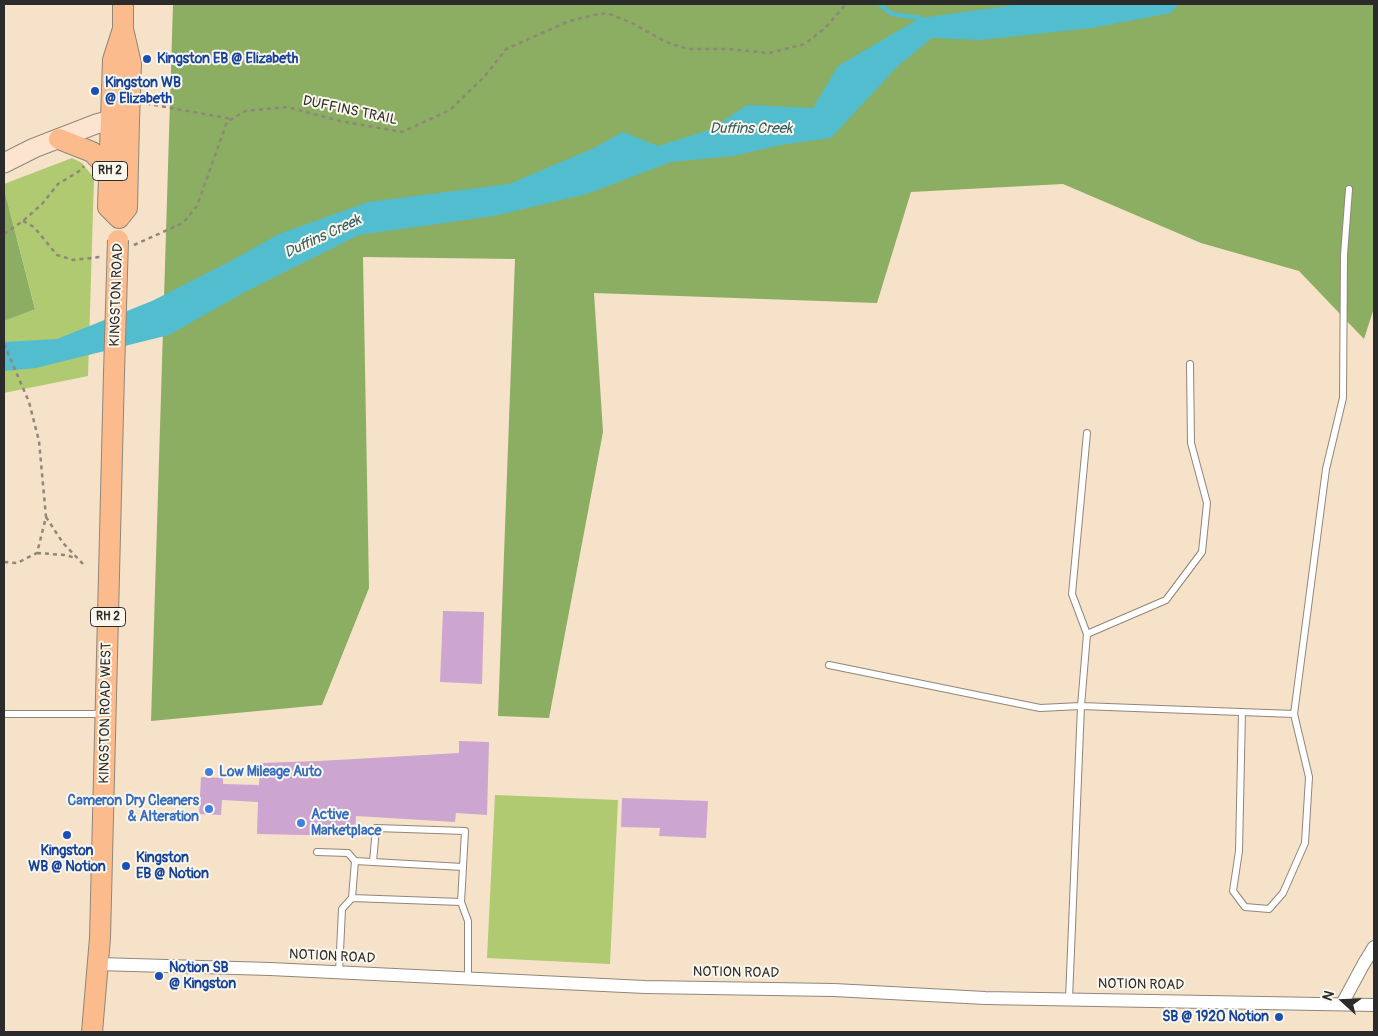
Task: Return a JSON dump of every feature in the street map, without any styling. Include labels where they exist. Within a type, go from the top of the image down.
[{"type":"main road","name":"RH 2","points":[[120,120],[127,208],[119,218],[108,207],[110,170],[131,64],[123,28],[123,4]]},
{"type":"main road","points":[[59,139],[92,152],[110,170]]},
{"type":"main road","name":"KINGSTON ROAD","points":[[114,373],[119,218]]},
{"type":"main road","name":"KINGSTON ROAD WEST","points":[[98,964],[114,373]]},
{"type":"main road","name":"RH 2","points":[[92,1032],[98,964]]},
{"type":"street","points":[[4,163],[34,148],[96,124],[120,120]]},
{"type":"street","points":[[1342,1004],[1374,947]]},
{"type":"street","name":"NOTION ROAD","points":[[98,964],[270,969],[645,987],[834,990],[985,998],[1374,1005]]},
{"type":"lane","points":[[1242,712],[1239,851],[1233,891],[1245,907],[1269,909],[1283,892],[1305,843],[1309,778],[1294,714],[1326,469],[1343,398],[1344,255],[1349,189]]},
{"type":"lane","points":[[1087,634],[1166,600],[1202,552],[1207,503],[1191,444],[1190,364]]},
{"type":"lane","points":[[1069,999],[1081,706],[1087,634],[1072,594],[1087,433]]},
{"type":"lane","points":[[829,665],[1040,708],[1081,706],[1294,714]]},
{"type":"lane","points":[[4,714],[106,714]]},
{"type":"lane","points":[[373,862],[376,828],[465,831],[461,902],[468,921],[468,979]]},
{"type":"lane","points":[[316,852],[348,853],[355,861],[463,867]]},
{"type":"lane","points":[[339,972],[342,909],[352,898],[355,861]]},
{"type":"lane","points":[[352,898],[461,902]]},
{"type":"path","name":"DUFFINS TRAIL","points":[[232,119],[245,111],[288,107],[340,121],[402,132],[450,110],[485,76],[506,49],[568,21],[607,14],[632,23],[666,42],[688,49],[728,49],[769,53],[805,44],[826,27],[846,4]]},
{"type":"path","points":[[143,97],[149,104],[232,119]]},
{"type":"path","points":[[130,246],[182,223],[197,206],[227,122],[232,119]]},
{"type":"path","points":[[4,234],[23,221],[42,204],[58,184],[81,170],[86,162]]},
{"type":"path","points":[[23,221],[34,227],[57,255],[73,260],[100,258],[107,255]]},
{"type":"path","points":[[4,344],[29,402],[40,441],[46,517],[37,553]]},
{"type":"path","points":[[46,517],[63,543],[84,565]]},
{"type":"path","points":[[4,562],[17,563],[37,553],[78,558]]},
{"type":"green space","points":[[173,4],[1374,4],[1374,308],[1364,339],[1299,271],[1201,243],[1063,184],[911,192],[877,303],[594,293],[603,432],[549,718],[498,716],[515,259],[363,257],[369,588],[322,705],[151,721]]},
{"type":"green space","points":[[72,158],[82,163],[94,178],[88,376],[4,393],[4,321],[35,308],[4,184]]},
{"type":"green space","points":[[4,189],[35,309],[4,321]]},
{"type":"green space","points":[[495,795],[618,800],[610,964],[487,958]]},
{"type":"water","name":"Duffins Creek","points":[[1021,4],[1179,4],[1171,13],[1092,28],[981,40],[932,38],[898,66],[831,138],[781,145],[733,156],[671,162],[587,194],[494,216],[359,235],[245,292],[169,335],[36,368],[4,371],[4,342],[57,339],[152,301],[279,234],[368,202],[509,184],[592,149],[623,132],[658,146],[709,130],[747,105],[813,108],[838,66],[920,18]]},
{"type":"building","points":[[443,611],[484,612],[482,684],[440,682]]},
{"type":"building","points":[[459,741],[489,742],[487,815],[456,813],[455,822],[356,816],[355,836],[257,834],[258,802],[222,800],[221,815],[199,814],[201,777],[223,778],[223,784],[259,785],[260,763],[459,753]]},
{"type":"building","points":[[622,798],[708,801],[706,838],[659,836],[660,828],[621,827]]},
{"type":"waterway","points":[[879,4],[892,14],[920,18]]},
{"type":"place","name":"Kingston EB @ Elizabeth","points":[[147,59]]},
{"type":"place","name":"Kingston WB @ Elizabeth","points":[[95,91]]},
{"type":"place","name":"Low Mileage Auto","points":[[209,772]]},
{"type":"place","name":"Cameron Dry Cleaners & Alteration","points":[[209,809]]},
{"type":"place","name":"Active Marketplace","points":[[301,823]]},
{"type":"place","name":"Kingston WB @ Notion","points":[[67,835]]},
{"type":"place","name":"Kingston EB @ Notion","points":[[126,866]]},
{"type":"place","name":"Notion SB @ Kingston","points":[[159,976]]},
{"type":"place","name":"SB @ 1920 Notion","points":[[1279,1017]]}]
